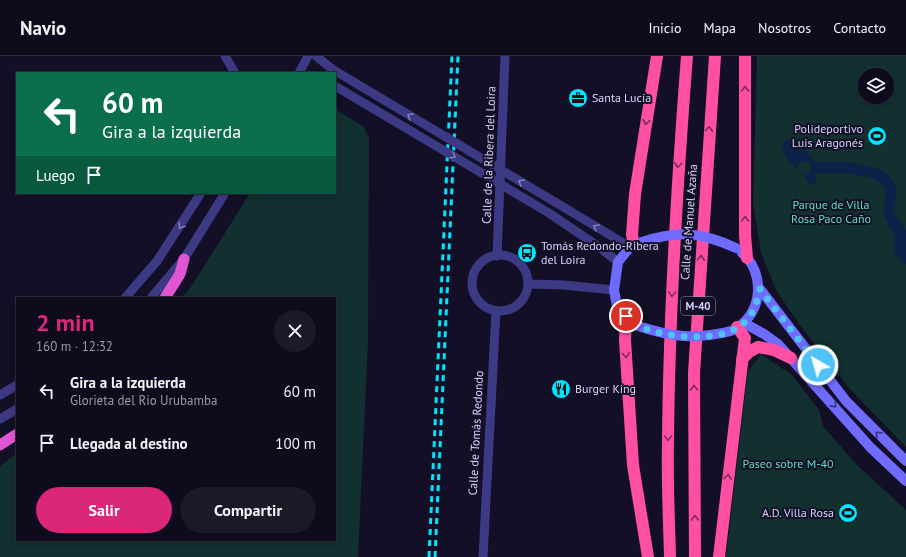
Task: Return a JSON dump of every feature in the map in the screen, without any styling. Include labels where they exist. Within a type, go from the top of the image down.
[{"type":"highway","points":[[635,245],[632,235],[635,194],[657,56]]},
{"type":"highway","name":"Calle de Manuel Azaña","points":[[670,557],[668,444],[671,311],[678,175],[687,56]]},
{"type":"highway","name":"Calle de Manuel Azaña","points":[[695,557],[694,373],[715,56]]},
{"type":"highway","points":[[745,56],[745,235],[747,258]]},
{"type":"highway","points":[[166,297],[180,274],[184,259]]},
{"type":"highway","points":[[626,316],[625,340],[633,465],[648,557]]},
{"type":"highway","points":[[719,557],[745,338],[737,327]]},
{"type":"highway","points":[[742,360],[749,352],[758,347],[774,350],[791,358]]},
{"type":"highway","points":[[0,445],[16,435]]},
{"type":"main road","points":[[760,289],[755,308],[737,327],[712,336],[684,337],[662,333],[638,326],[617,306],[614,290],[618,262],[635,245],[664,235],[689,234],[716,239],[736,248],[747,258],[755,272],[760,289],[846,401],[906,461]]},
{"type":"main road","points":[[737,327],[764,334],[791,358],[870,447],[906,481]]},
{"type":"street","points":[[225,56],[234,72]]},
{"type":"street","points":[[300,72],[308,56]]},
{"type":"street","points":[[316,56],[332,69],[555,202],[635,245]]},
{"type":"street","name":"Calle de la Ribera del Loira","points":[[497,256],[505,56]]},
{"type":"street","points":[[336,87],[549,213],[600,247],[618,262]]},
{"type":"street","points":[[126,297],[157,260],[200,194]]},
{"type":"street","points":[[152,297],[184,259],[224,194]]},
{"type":"street","points":[[497,256],[505,256],[519,263],[524,269],[528,284],[526,292],[518,304],[504,311],[488,308],[476,298],[472,282],[474,275],[482,262],[497,256]]},
{"type":"street","points":[[528,284],[564,285],[614,290]]},
{"type":"street","name":"Calle de Tomás Redondo","points":[[483,557],[496,310]]},
{"type":"street","points":[[0,395],[16,386]]},
{"type":"street","points":[[0,419],[16,410]]},
{"type":"street","points":[[633,465],[642,557]]},
{"type":"green space","name":"Parque de Villa Rosa Paco Caño","points":[[757,56],[906,56],[906,447],[848,387],[799,324],[776,290],[761,253],[753,204]]},
{"type":"green space","points":[[336,110],[364,127],[369,138],[368,341],[358,557],[0,557],[0,466],[16,454],[16,541],[336,541],[336,297],[182,297],[191,287],[249,194],[336,194]]},
{"type":"green space","name":"Paseo sobre M-40","points":[[761,354],[792,375],[819,410],[823,426],[856,464],[906,510],[906,557],[726,557],[748,371]]},
{"type":"water","points":[[788,139],[793,140],[802,146],[814,160],[820,168],[815,174],[817,179],[813,185],[808,184],[807,180],[800,172],[805,175],[809,173],[811,164],[805,161],[800,162],[797,168],[799,171],[786,158],[781,145]]},
{"type":"waterway","points":[[820,168],[836,167],[858,169],[877,175],[884,179],[889,185],[891,192],[889,209],[890,216],[906,241]]},
{"type":"waterway","points":[[901,233],[900,250],[906,258]]},
{"type":"railway","points":[[429,557],[452,56]]},
{"type":"railway","points":[[435,557],[458,56]]},
{"type":"place","name":"Santa Lucía","points":[[578,98]]},
{"type":"place","name":"Polideportivo Luis Aragonés","points":[[877,136]]},
{"type":"place","name":"Tomás Redondo-Ribera del Loira","points":[[527,253]]},
{"type":"place","name":"Burger King","points":[[561,389]]},
{"type":"place","name":"A.D. Villa Rosa","points":[[848,513]]},
{"type":"route","points":[[626,316],[638,326],[662,333],[684,337],[712,336],[731,331],[744,323],[755,308],[760,289],[818,365]]}]
